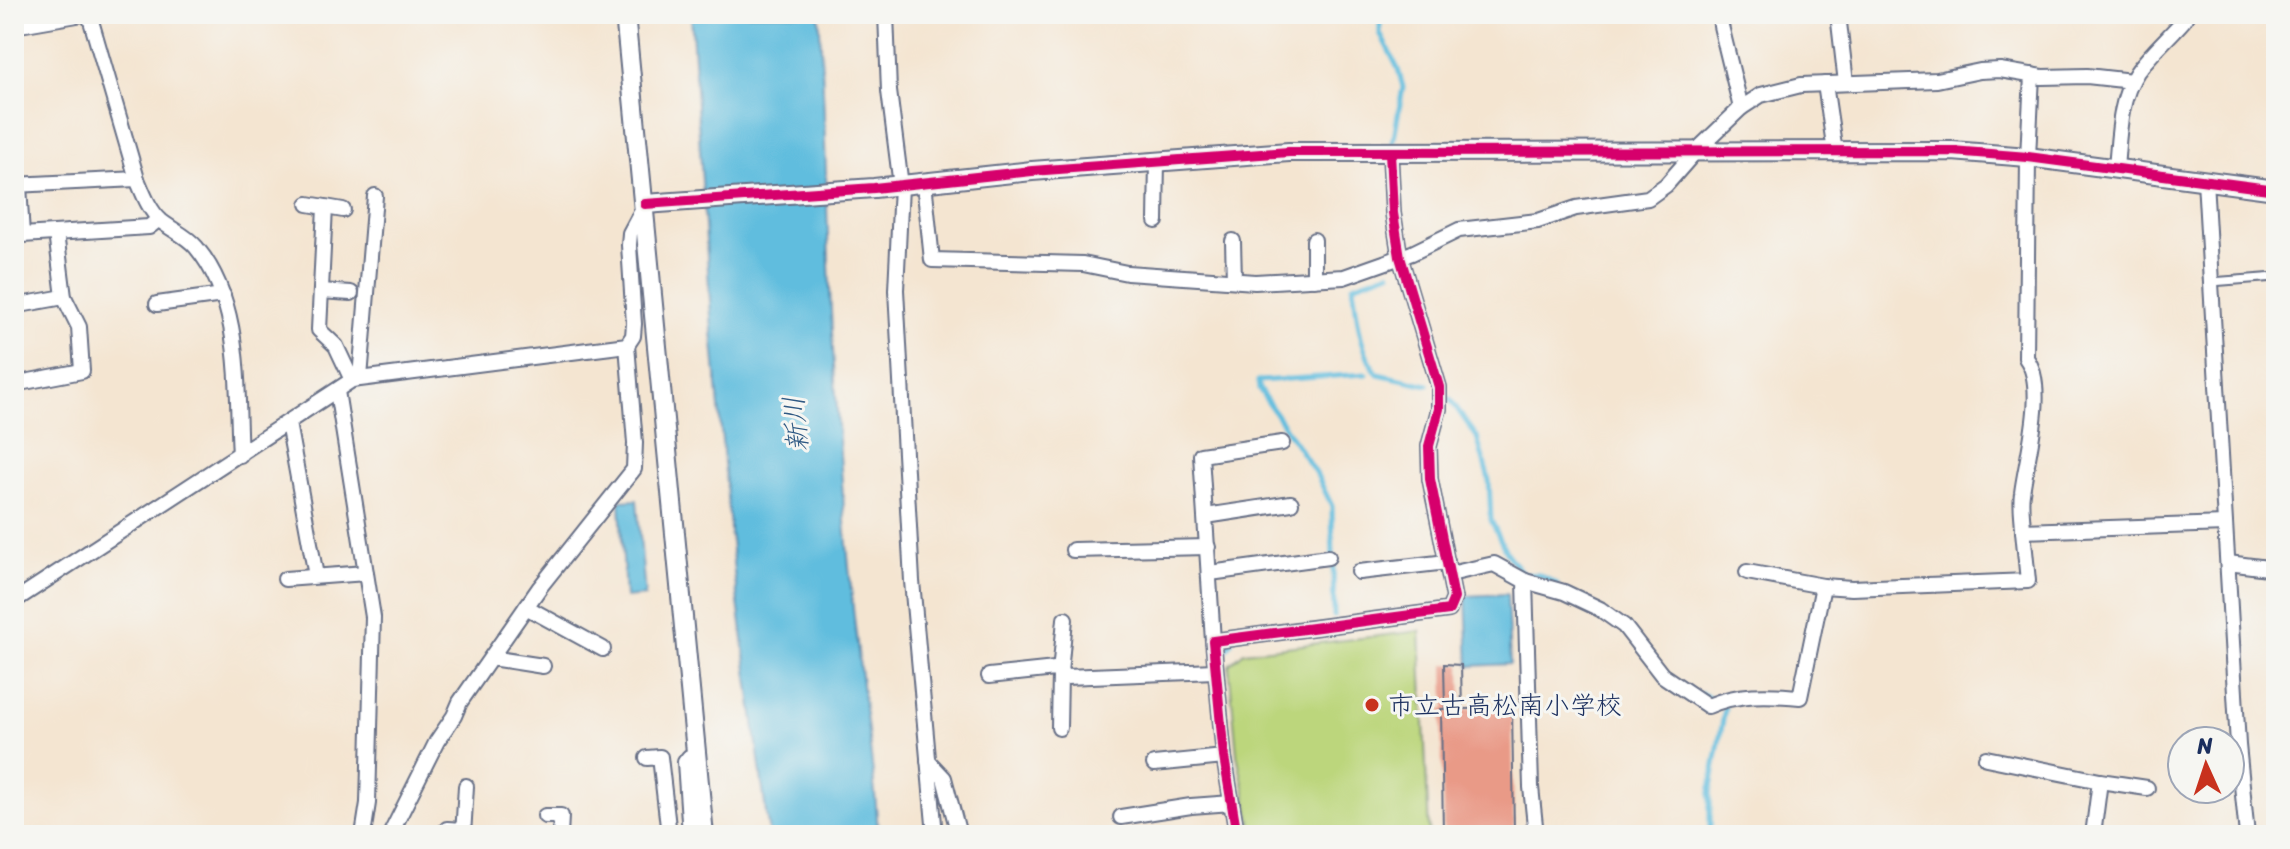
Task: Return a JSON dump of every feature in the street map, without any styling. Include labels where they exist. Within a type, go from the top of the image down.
[{"type":"street","points":[[14,26],[86,14],[146,199],[159,219],[194,245],[211,269],[223,295],[233,336],[240,455]]},
{"type":"street","points":[[625,14],[647,204],[704,835]]},
{"type":"street","points":[[886,14],[889,91],[901,186],[896,290],[912,581],[935,835]]},
{"type":"street","points":[[1720,14],[1741,108]]},
{"type":"street","points":[[1838,14],[1846,83]]},
{"type":"street","points":[[2116,168],[2121,121],[2132,81],[2187,14]]},
{"type":"street","points":[[924,182],[932,260],[1083,264],[1127,273],[1255,282],[1344,277],[1400,257],[1459,230],[1538,221],[1576,208],[1648,198],[1666,185],[1741,108],[1761,95],[1779,89],[1937,80],[1961,73],[2000,70],[2042,77],[2087,76],[2132,81]]},
{"type":"street","points":[[1747,572],[1852,588],[2028,581],[2021,497],[2032,440],[2035,385],[2032,366],[2026,358],[2032,75]]},
{"type":"street","points":[[1825,84],[1835,152]]},
{"type":"street","points":[[647,204],[901,186],[1032,171],[1289,152],[1952,151],[2028,157],[2276,190]]},
{"type":"street","points":[[1213,641],[1449,610],[1454,598],[1430,479],[1429,446],[1439,409],[1439,387],[1400,257],[1393,213],[1390,152]]},
{"type":"street","points":[[1156,221],[1157,161]]},
{"type":"street","points":[[137,179],[17,185],[22,235],[149,227],[159,219]]},
{"type":"street","points":[[2205,180],[2238,745],[2247,835]]},
{"type":"street","points":[[356,379],[375,196]]},
{"type":"street","points":[[308,204],[343,210]]},
{"type":"street","points":[[390,835],[460,702],[526,607],[634,469],[635,443],[627,345],[633,336],[634,324],[629,245],[630,233],[647,204]]},
{"type":"street","points":[[325,207],[319,330],[336,346],[356,379]]},
{"type":"street","points":[[14,384],[82,371],[79,327],[64,297],[56,233]]},
{"type":"street","points":[[1314,240],[1314,279]]},
{"type":"street","points":[[1233,241],[1234,280]]},
{"type":"street","points":[[321,291],[351,293]]},
{"type":"street","points":[[157,304],[223,295]]},
{"type":"street","points":[[14,306],[64,297]]},
{"type":"street","points":[[14,601],[356,379],[627,345]]},
{"type":"street","points":[[337,391],[373,617],[368,803],[363,835]]},
{"type":"street","points":[[288,423],[316,576]]},
{"type":"street","points":[[1237,835],[1224,757],[1215,671],[1201,455],[1282,443]]},
{"type":"street","points":[[1206,516],[1291,503]]},
{"type":"street","points":[[2023,531],[2225,524]]},
{"type":"street","points":[[1073,550],[1208,547]]},
{"type":"street","points":[[1210,573],[1328,557]]},
{"type":"street","points":[[2228,563],[2276,569]]},
{"type":"street","points":[[1359,572],[1494,564],[1525,581],[1564,592],[1600,609],[1624,626],[1662,675],[1708,706],[1727,698],[1767,694],[1800,697],[1823,586]]},
{"type":"street","points":[[285,579],[366,573]]},
{"type":"street","points":[[1525,581],[1531,787],[1536,835]]},
{"type":"street","points":[[526,607],[603,649]]},
{"type":"street","points":[[1059,728],[1065,619]]},
{"type":"street","points":[[491,658],[543,666]]},
{"type":"street","points":[[989,676],[1055,669],[1066,677],[1215,671]]},
{"type":"street","points":[[690,835],[685,762],[696,755]]},
{"type":"street","points":[[647,758],[660,757],[669,835]]},
{"type":"street","points":[[1154,764],[1224,757]]},
{"type":"street","points":[[1986,758],[2147,788]]},
{"type":"street","points":[[928,761],[944,778],[959,835]]},
{"type":"street","points":[[2093,835],[2100,781]]},
{"type":"street","points":[[447,829],[464,832],[466,786]]},
{"type":"street","points":[[1121,817],[1232,803]]},
{"type":"street","points":[[545,816],[561,816],[560,835]]},
{"type":"lane","points":[[2211,282],[2276,277]]},
{"type":"green space","name":"市立古高松南小学校","points":[[1420,631],[1429,835],[1254,835],[1237,754],[1229,665],[1244,652]]},
{"type":"water","name":"新川","points":[[691,14],[819,14],[831,321],[841,469],[878,835],[769,835],[734,572],[712,331]]},
{"type":"water","points":[[637,500],[645,596],[625,598],[620,501]]},
{"type":"water","points":[[1507,594],[1510,664],[1469,666],[1466,596]]},
{"type":"building","points":[[1444,664],[1461,665],[1462,709],[1512,708],[1514,832],[1443,833],[1441,709],[1445,709]]},
{"type":"waterway","points":[[1380,14],[1380,33],[1398,69],[1403,87],[1393,143]]},
{"type":"waterway","points":[[1390,272],[1353,285],[1363,343],[1378,374],[1428,385]]},
{"type":"waterway","points":[[1334,616],[1332,506],[1317,475],[1259,389],[1258,381],[1366,374]]},
{"type":"waterway","points":[[1450,399],[1477,437],[1489,480],[1491,520],[1507,554],[1523,574],[1539,575],[1557,584]]},
{"type":"waterway","points":[[1314,635],[1335,633]]},
{"type":"waterway","points":[[1220,660],[1232,642]]},
{"type":"waterway","points":[[1703,694],[1725,708],[1710,793],[1710,835]]},
{"type":"waterway","points":[[1230,753],[1245,835]]},
{"type":"cycle path","points":[[645,204],[874,188],[1032,171],[1289,152],[1952,151],[2028,157],[2276,190]]},
{"type":"cycle path","points":[[1237,835],[1224,757],[1213,641],[1449,610],[1454,598],[1430,479],[1429,446],[1439,409],[1439,387],[1400,257],[1393,213],[1390,152]]},
{"type":"place","name":"市立古高松南小学校","points":[[1372,705]]}]
